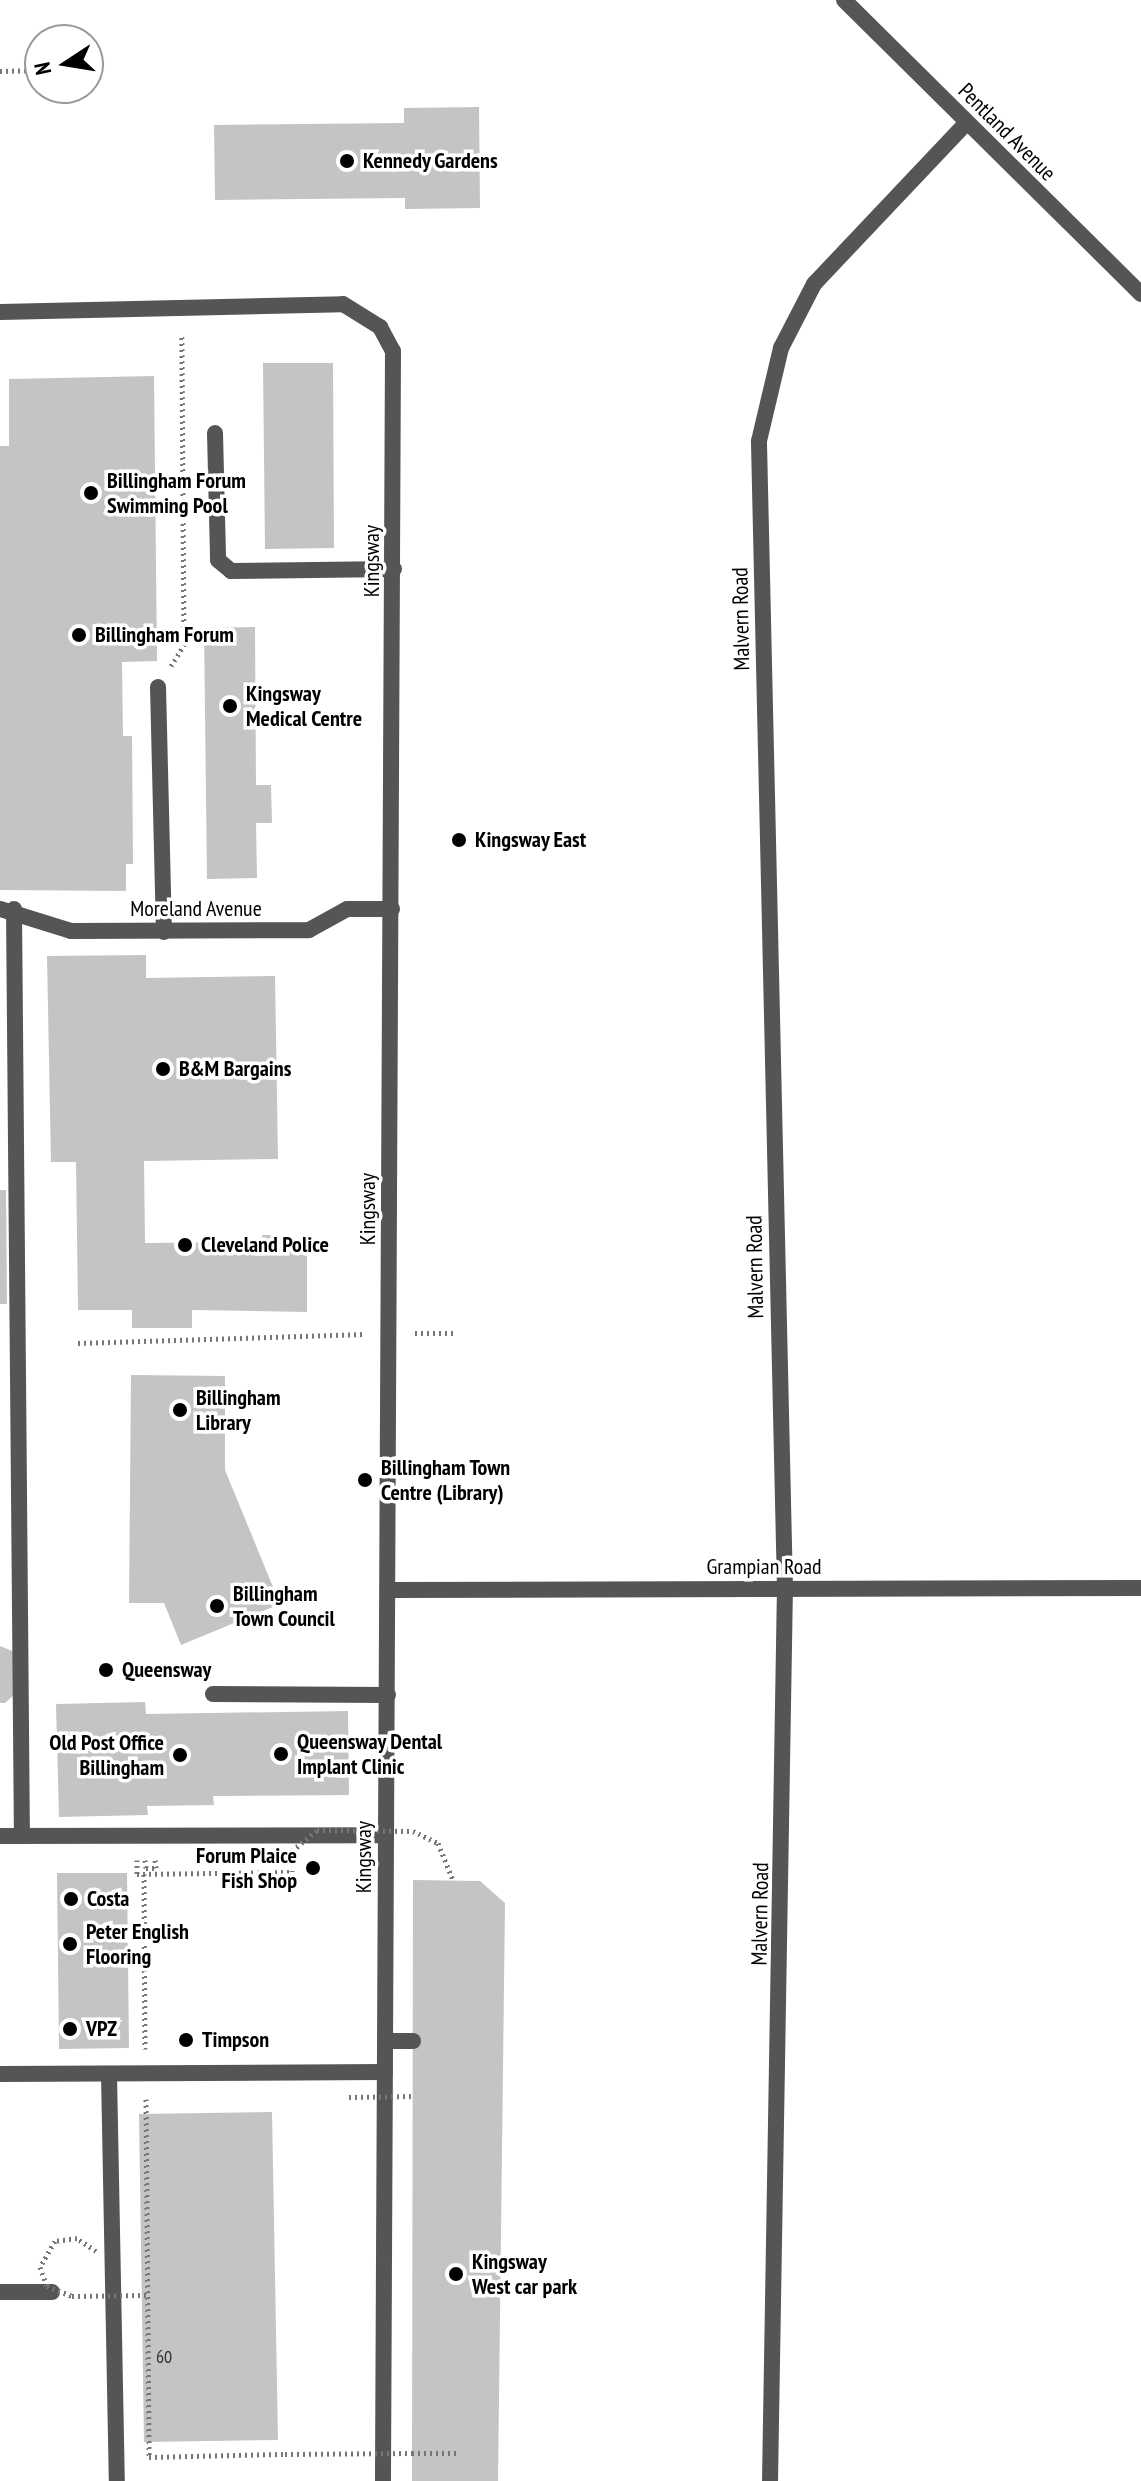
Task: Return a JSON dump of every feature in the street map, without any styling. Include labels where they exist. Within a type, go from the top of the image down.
[{"type":"street","name":"Pentland Avenue","points":[[844,0],[1141,294]]},
{"type":"street","name":"Malvern Road","points":[[770,2481],[785,1589],[759,441],[781,348],[814,284],[966,123]]},
{"type":"street","name":"Kingsway","points":[[0,312],[343,304],[380,327],[396,373],[383,2481]]},
{"type":"street","points":[[215,433],[218,560],[231,571],[394,569]]},
{"type":"street","points":[[158,687],[164,932]]},
{"type":"street","points":[[7,909],[22,1835]]},
{"type":"street","name":"Moreland Avenue","points":[[7,909],[48,928],[164,932],[309,930],[347,909],[392,909]]},
{"type":"street","points":[[0,1537],[18,1537]]},
{"type":"street","name":"Grampian Road","points":[[388,1590],[1141,1588]]},
{"type":"street","points":[[213,1694],[388,1695]]},
{"type":"street","points":[[0,1836],[386,1835]]},
{"type":"street","points":[[385,2041],[413,2041]]},
{"type":"street","points":[[0,2074],[385,2072]]},
{"type":"street","points":[[109,2074],[117,2481]]},
{"type":"street","points":[[0,2292],[52,2292]]},
{"type":"path","points":[[0,71],[24,70]]},
{"type":"path","points":[[158,687],[184,645],[181,307]]},
{"type":"path","points":[[78,1343],[455,1333]]},
{"type":"path","points":[[146,2057],[141,1874],[292,1872],[292,1851],[317,1830],[413,1831],[438,1843],[453,1880]]},
{"type":"path","points":[[146,2087],[149,2457],[456,2453]]},
{"type":"path","points":[[349,2097],[413,2096]]},
{"type":"path","points":[[96,2251],[77,2238],[55,2241],[40,2267],[47,2286],[72,2296],[147,2295]]},
{"type":"building","name":"Kennedy Gardens","points":[[479,107],[480,208],[405,209],[405,198],[215,200],[214,125],[404,123],[404,108]]},
{"type":"building","points":[[263,363],[333,363],[334,548],[265,549]]},
{"type":"building","points":[[154,376],[157,661],[122,662],[123,736],[132,736],[133,864],[126,864],[126,891],[0,890],[0,446],[9,446],[9,379]]},
{"type":"building","name":"Kingsway Medical Centre","points":[[255,627],[256,785],[271,785],[272,823],[256,823],[257,878],[207,879],[204,628]]},
{"type":"building","name":"B&M Bargains","points":[[146,955],[146,978],[275,976],[278,1159],[144,1161],[145,1243],[262,1242],[262,1235],[292,1235],[292,1248],[307,1248],[307,1312],[192,1310],[192,1328],[132,1328],[132,1310],[78,1310],[76,1162],[51,1162],[47,956]]},
{"type":"building","points":[[0,1190],[6,1190],[7,1304],[0,1304]]},
{"type":"building","points":[[131,1375],[225,1376],[225,1470],[280,1604],[181,1645],[164,1603],[129,1603]]},
{"type":"building","points":[[0,1646],[15,1652],[16,1693],[5,1703],[0,1703]]},
{"type":"building","points":[[145,1702],[146,1714],[348,1711],[349,1795],[213,1796],[214,1805],[147,1806],[148,1815],[59,1817],[56,1704]]},
{"type":"building","points":[[57,1873],[127,1873],[129,2048],[59,2049]]},
{"type":"building","name":"Kingsway West car park","points":[[413,1880],[480,1881],[505,1903],[498,2481],[412,2481]]},
{"type":"building","points":[[272,2112],[278,2440],[144,2442],[139,2114]]},
{"type":"place","name":"Kennedy Gardens","points":[[347,161]]},
{"type":"place","name":"Billingham Forum Swimming Pool","points":[[91,493]]},
{"type":"place","name":"Billingham Forum","points":[[79,635]]},
{"type":"place","name":"Kingsway Medical Centre","points":[[230,706]]},
{"type":"place","name":"Kingsway East","points":[[459,840]]},
{"type":"place","name":"B&M Bargains","points":[[163,1069]]},
{"type":"place","name":"Cleveland Police","points":[[185,1245]]},
{"type":"place","name":"Billingham Library","points":[[180,1410]]},
{"type":"place","name":"Billingham Town Centre (Library)","points":[[365,1480]]},
{"type":"place","name":"Billingham Town Council","points":[[217,1606]]},
{"type":"place","name":"Queensway","points":[[106,1670]]},
{"type":"place","name":"Queensway Dental Implant Clinic","points":[[281,1754]]},
{"type":"place","name":"Old Post Office Billingham","points":[[180,1755]]},
{"type":"place","name":"Forum Plaice Fish Shop","points":[[313,1868]]},
{"type":"place","name":"Costa","points":[[71,1899]]},
{"type":"place","name":"Peter English Flooring","points":[[70,1944]]},
{"type":"place","name":"VPZ","points":[[70,2029]]},
{"type":"place","name":"Timpson","points":[[186,2040]]},
{"type":"place","name":"Kingsway West car park","points":[[456,2274]]}]
